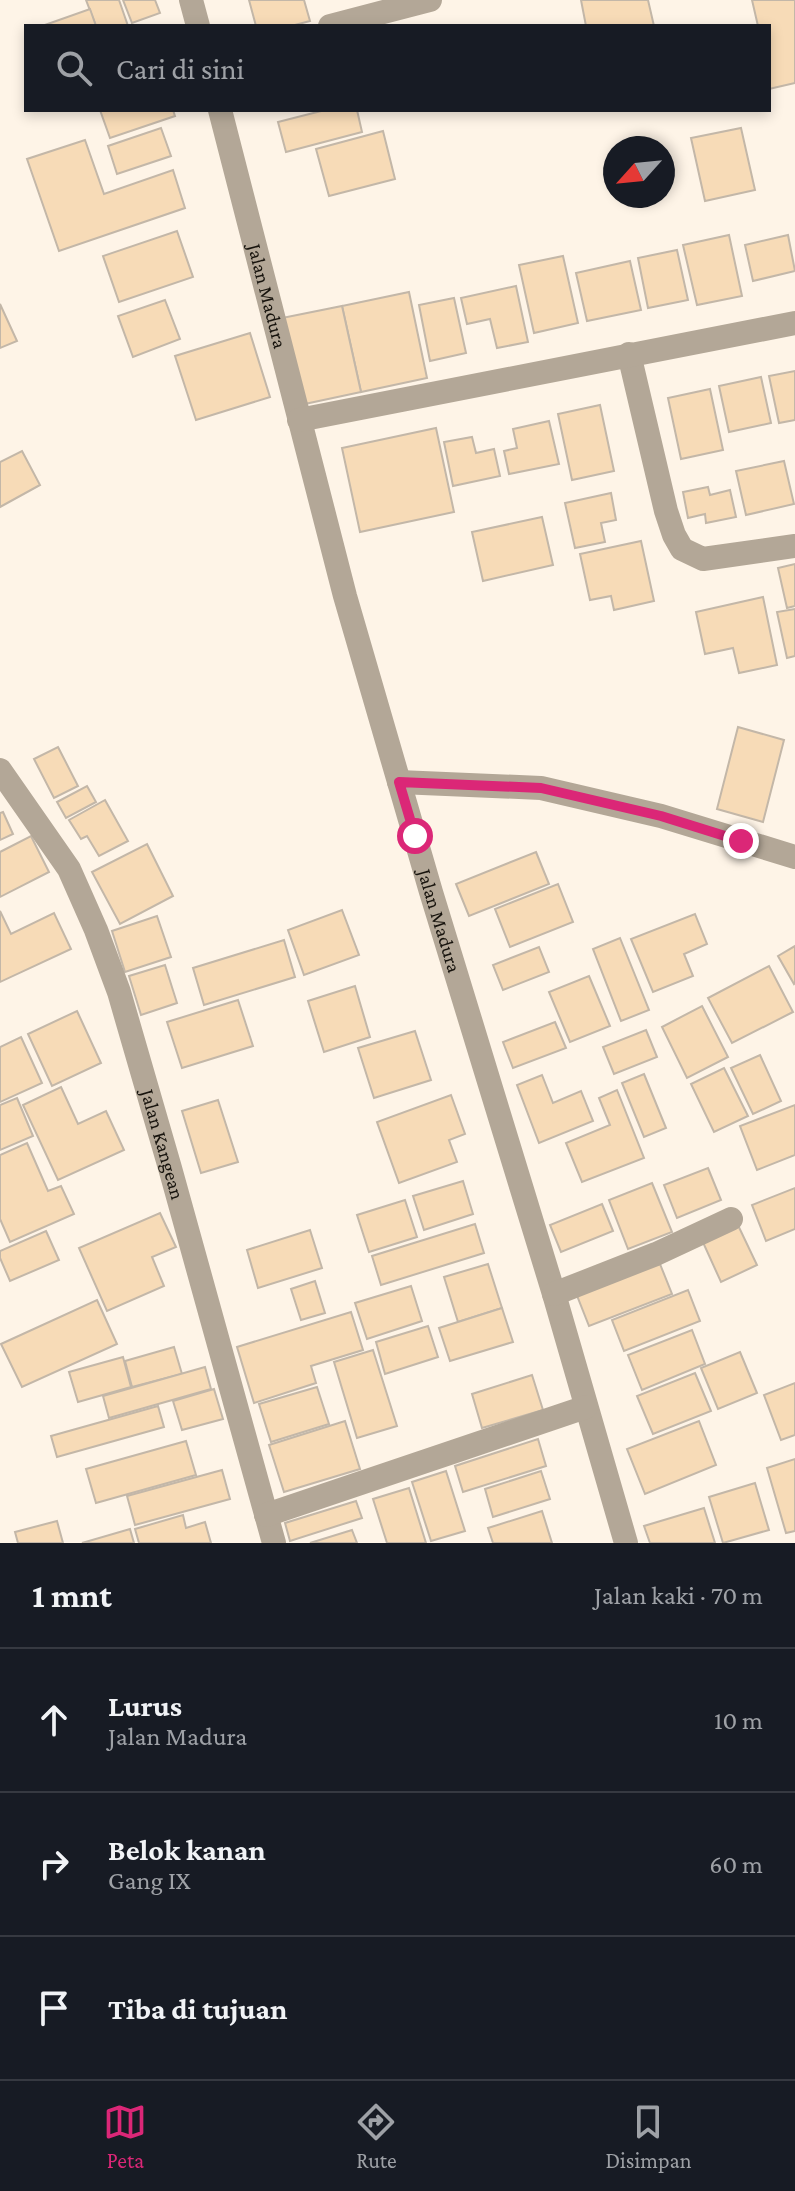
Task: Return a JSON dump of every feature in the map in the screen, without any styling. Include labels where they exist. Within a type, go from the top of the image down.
[{"type":"street","points":[[191,0],[197,24]]},
{"type":"street","points":[[338,24],[430,0]]},
{"type":"street","name":"Jalan Madura","points":[[221,112],[345,596],[626,1543]]},
{"type":"street","points":[[299,420],[795,323]]},
{"type":"street","points":[[629,354],[666,511],[682,549],[703,559],[795,546]]},
{"type":"street","name":"Jalan Kangean","points":[[0,770],[69,869],[119,992],[274,1543]]},
{"type":"street","points":[[399,782],[541,788],[661,816],[795,857]]},
{"type":"street","points":[[554,1294],[656,1254],[731,1219]]},
{"type":"street","points":[[266,1515],[586,1407]]},
{"type":"building","points":[[86,0],[119,0],[127,24],[95,24]]},
{"type":"building","points":[[123,0],[155,0],[160,13],[132,23]]},
{"type":"building","points":[[249,0],[304,0],[310,21],[299,24],[255,24]]},
{"type":"building","points":[[581,0],[648,0],[654,24],[586,24]]},
{"type":"building","points":[[752,0],[795,0],[795,83],[771,89],[771,24],[758,24]]},
{"type":"building","points":[[90,9],[95,24],[48,24]]},
{"type":"building","points":[[101,112],[174,112],[175,116],[110,138]]},
{"type":"building","points":[[317,112],[357,112],[362,132],[286,152],[278,122]]},
{"type":"building","points":[[161,128],[171,156],[117,174],[108,146]]},
{"type":"building","points":[[741,128],[755,190],[705,201],[691,138]]},
{"type":"building","points":[[383,131],[395,179],[329,196],[316,149]]},
{"type":"building","points":[[85,140],[104,194],[173,170],[185,208],[59,251],[27,159]]},
{"type":"building","points":[[177,231],[193,277],[119,302],[103,256]]},
{"type":"building","points":[[729,235],[742,296],[697,305],[683,245]]},
{"type":"building","points":[[788,235],[795,271],[753,281],[745,245]]},
{"type":"building","points":[[677,250],[688,300],[648,308],[638,258]]},
{"type":"building","points":[[563,256],[578,323],[534,333],[519,265]]},
{"type":"building","points":[[630,261],[641,310],[587,321],[576,273]]},
{"type":"building","points":[[516,286],[528,342],[497,348],[490,319],[467,324],[461,298]]},
{"type":"building","points":[[409,292],[427,378],[361,392],[342,306]]},
{"type":"building","points":[[454,298],[466,353],[430,361],[419,305]]},
{"type":"building","points":[[165,300],[180,339],[133,357],[118,316]]},
{"type":"building","points":[[0,304],[17,341],[0,348]]},
{"type":"building","points":[[342,306],[361,392],[300,405],[282,318]]},
{"type":"building","points":[[250,333],[270,397],[196,420],[175,356]]},
{"type":"building","points":[[795,371],[795,420],[779,423],[769,376]]},
{"type":"building","points":[[761,377],[771,423],[729,432],[719,386]]},
{"type":"building","points":[[710,389],[723,450],[681,459],[668,398]]},
{"type":"building","points":[[600,405],[614,471],[572,480],[558,414]]},
{"type":"building","points":[[549,421],[559,464],[509,474],[504,451],[517,448],[513,429]]},
{"type":"building","points":[[436,428],[454,512],[360,532],[342,448]]},
{"type":"building","points":[[472,437],[476,453],[494,449],[500,476],[453,486],[444,442]]},
{"type":"building","points":[[22,451],[40,485],[0,507],[0,462]]},
{"type":"building","points":[[784,461],[794,504],[746,515],[736,471]]},
{"type":"building","points":[[708,487],[710,495],[730,490],[736,517],[706,523],[705,514],[688,518],[683,492]]},
{"type":"building","points":[[611,493],[616,520],[601,523],[605,542],[575,548],[565,503]]},
{"type":"building","points":[[542,517],[553,565],[483,581],[472,532]]},
{"type":"building","points":[[641,541],[654,601],[614,610],[611,596],[590,600],[580,554]]},
{"type":"building","points":[[795,564],[795,606],[787,608],[778,568]]},
{"type":"building","points":[[763,597],[777,665],[739,673],[733,648],[705,654],[696,612]]},
{"type":"building","points":[[795,609],[795,656],[787,658],[777,612]]},
{"type":"building","points":[[738,727],[784,740],[763,822],[717,809]]},
{"type":"building","points":[[58,747],[78,786],[54,798],[34,759]]},
{"type":"building","points":[[87,786],[96,802],[66,818],[57,802]]},
{"type":"building","points":[[105,800],[128,841],[99,856],[87,836],[81,839],[69,820]]},
{"type":"building","points":[[3,812],[13,834],[0,840],[0,813]]},
{"type":"building","points":[[31,836],[49,872],[0,897],[0,852]]},
{"type":"building","points":[[147,844],[173,896],[120,924],[92,872]]},
{"type":"building","points":[[536,852],[549,884],[469,916],[456,884]]},
{"type":"building","points":[[558,884],[573,922],[510,947],[495,909]]},
{"type":"building","points":[[342,910],[359,955],[304,975],[288,930]]},
{"type":"building","points":[[0,911],[11,934],[54,913],[71,949],[0,982]]},
{"type":"building","points":[[695,914],[707,944],[684,954],[693,976],[653,992],[631,939]]},
{"type":"building","points":[[157,916],[171,957],[125,972],[112,931]]},
{"type":"building","points":[[620,938],[649,1010],[621,1021],[593,949]]},
{"type":"building","points":[[284,940],[295,977],[204,1005],[193,968]]},
{"type":"building","points":[[795,946],[795,983],[794,984],[778,956]]},
{"type":"building","points":[[539,947],[549,972],[503,990],[493,965]]},
{"type":"building","points":[[165,965],[177,1003],[141,1015],[129,976]]},
{"type":"building","points":[[769,966],[793,1012],[732,1043],[708,998]]},
{"type":"building","points":[[589,976],[610,1026],[570,1042],[549,992]]},
{"type":"building","points":[[355,986],[370,1037],[324,1052],[308,1001]]},
{"type":"building","points":[[238,1000],[253,1046],[182,1068],[167,1022]]},
{"type":"building","points":[[702,1006],[728,1057],[687,1078],[662,1027]]},
{"type":"building","points":[[77,1011],[101,1063],[52,1086],[28,1034]]},
{"type":"building","points":[[555,1022],[566,1048],[513,1068],[503,1042]]},
{"type":"building","points":[[646,1030],[657,1057],[614,1074],[603,1047]]},
{"type":"building","points":[[415,1031],[431,1080],[374,1098],[358,1048]]},
{"type":"building","points":[[21,1037],[42,1083],[0,1102],[0,1047]]},
{"type":"building","points":[[760,1055],[781,1101],[753,1114],[731,1068]]},
{"type":"building","points":[[724,1068],[748,1116],[714,1132],[691,1084]]},
{"type":"building","points":[[644,1074],[666,1128],[644,1137],[622,1083]]},
{"type":"building","points":[[542,1075],[553,1103],[581,1091],[593,1121],[539,1143],[517,1085]]},
{"type":"building","points":[[61,1087],[78,1124],[106,1111],[124,1150],[58,1180],[23,1105]]},
{"type":"building","points":[[617,1090],[644,1158],[582,1182],[566,1143],[610,1125],[599,1098]]},
{"type":"building","points":[[451,1095],[465,1134],[449,1140],[457,1162],[399,1183],[377,1122]]},
{"type":"building","points":[[17,1098],[33,1136],[0,1150],[0,1105]]},
{"type":"building","points":[[218,1100],[238,1162],[201,1173],[182,1111]]},
{"type":"building","points":[[795,1105],[795,1155],[757,1170],[740,1126]]},
{"type":"building","points":[[27,1143],[48,1191],[61,1186],[74,1214],[10,1242],[0,1219],[0,1155]]},
{"type":"building","points":[[708,1168],[721,1200],[677,1218],[664,1185]]},
{"type":"building","points":[[463,1181],[473,1214],[424,1230],[413,1196]]},
{"type":"building","points":[[652,1183],[672,1232],[628,1249],[609,1200]]},
{"type":"building","points":[[795,1188],[795,1229],[766,1241],[752,1205]]},
{"type":"building","points":[[405,1200],[417,1237],[369,1252],[357,1215]]},
{"type":"building","points":[[602,1204],[613,1231],[561,1252],[550,1225]]},
{"type":"building","points":[[160,1213],[176,1247],[152,1257],[164,1286],[107,1311],[79,1248]]},
{"type":"building","points":[[736,1221],[757,1265],[721,1282],[701,1238]]},
{"type":"building","points":[[475,1224],[484,1253],[381,1285],[372,1256]]},
{"type":"building","points":[[310,1230],[322,1268],[258,1288],[247,1250]]},
{"type":"building","points":[[46,1231],[59,1260],[10,1281],[0,1251]]},
{"type":"building","points":[[658,1259],[672,1294],[589,1326],[576,1293]]},
{"type":"building","points":[[488,1264],[502,1308],[458,1322],[444,1277]]},
{"type":"building","points":[[315,1281],[325,1313],[301,1320],[291,1289]]},
{"type":"building","points":[[411,1286],[422,1321],[367,1339],[355,1303]]},
{"type":"building","points":[[688,1290],[700,1321],[624,1351],[612,1320]]},
{"type":"building","points":[[97,1300],[117,1344],[22,1387],[1,1344]]},
{"type":"building","points":[[502,1308],[513,1342],[450,1361],[439,1328]]},
{"type":"building","points":[[351,1312],[363,1350],[311,1366],[316,1383],[254,1403],[237,1347]]},
{"type":"building","points":[[428,1326],[438,1357],[385,1374],[376,1342]]},
{"type":"building","points":[[692,1330],[705,1364],[642,1390],[628,1355]]},
{"type":"building","points":[[174,1347],[182,1374],[132,1387],[125,1361]]},
{"type":"building","points":[[373,1350],[397,1426],[357,1438],[334,1362]]},
{"type":"building","points":[[740,1352],[757,1393],[718,1409],[701,1368]]},
{"type":"building","points":[[123,1357],[131,1387],[78,1402],[69,1372]]},
{"type":"building","points":[[205,1367],[211,1389],[109,1418],[103,1396]]},
{"type":"building","points":[[695,1373],[711,1411],[653,1434],[637,1396]]},
{"type":"building","points":[[532,1375],[543,1410],[482,1428],[472,1394]]},
{"type":"building","points":[[795,1383],[795,1435],[781,1440],[764,1395]]},
{"type":"building","points":[[317,1387],[329,1424],[271,1442],[259,1404]]},
{"type":"building","points":[[214,1389],[223,1419],[182,1430],[173,1401]]},
{"type":"building","points":[[158,1406],[164,1427],[57,1457],[51,1436]]},
{"type":"building","points":[[345,1421],[360,1469],[284,1492],[269,1445]]},
{"type":"building","points":[[699,1421],[716,1465],[645,1494],[627,1449]]},
{"type":"building","points":[[538,1439],[546,1466],[463,1492],[455,1466]]},
{"type":"building","points":[[186,1441],[196,1475],[96,1503],[86,1469]]},
{"type":"building","points":[[795,1459],[795,1531],[786,1533],[767,1468]]},
{"type":"building","points":[[222,1470],[230,1499],[135,1525],[127,1496]]},
{"type":"building","points":[[446,1471],[465,1531],[431,1541],[412,1482]]},
{"type":"building","points":[[541,1471],[550,1499],[493,1517],[485,1489]]},
{"type":"building","points":[[755,1483],[769,1530],[723,1543],[709,1497]]},
{"type":"building","points":[[409,1488],[426,1543],[387,1543],[373,1499]]},
{"type":"building","points":[[356,1501],[362,1518],[290,1541],[285,1523]]},
{"type":"building","points":[[704,1508],[715,1543],[650,1543],[644,1526]]},
{"type":"building","points":[[542,1511],[552,1543],[493,1543],[488,1528]]},
{"type":"building","points":[[183,1515],[186,1528],[205,1522],[211,1543],[139,1543],[135,1529]]},
{"type":"building","points":[[57,1521],[63,1543],[18,1543],[15,1532]]},
{"type":"building","points":[[130,1529],[134,1543],[82,1543]]},
{"type":"building","points":[[352,1530],[357,1543],[310,1543]]},
{"type":"route","points":[[415,836],[399,782],[541,788],[661,816],[741,841]]}]
